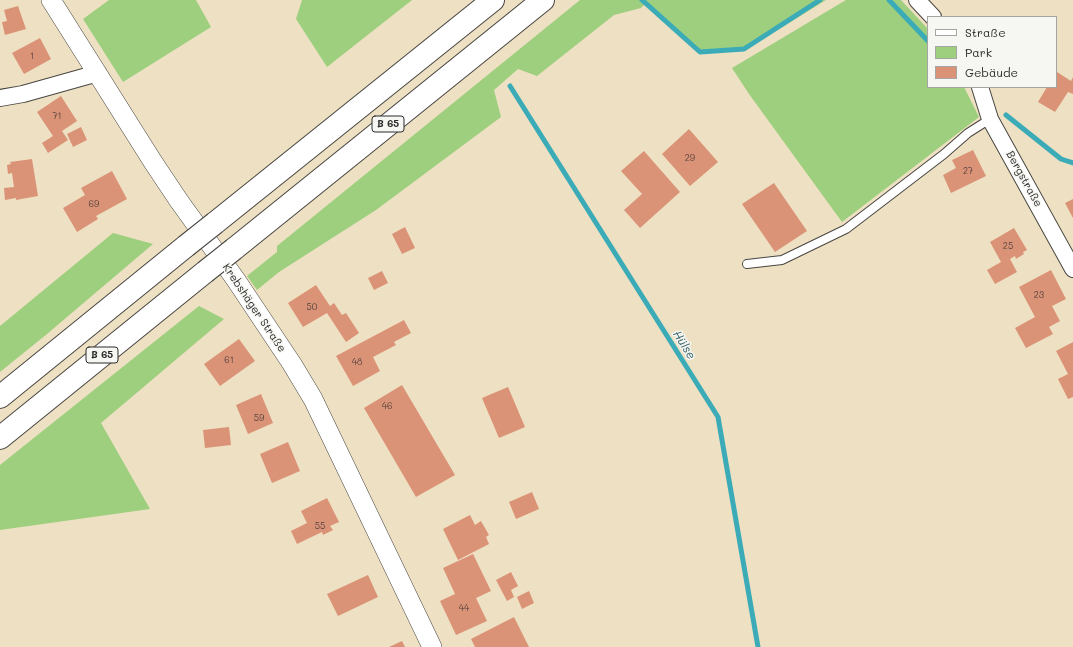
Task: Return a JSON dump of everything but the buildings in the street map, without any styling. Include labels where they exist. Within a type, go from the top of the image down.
[{"type":"highway","name":"B 65","points":[[0,397],[493,0]]},
{"type":"highway","name":"B 65","points":[[0,438],[543,0]]},
{"type":"street","name":"Krebshäger Straße","points":[[51,0],[166,182],[236,280],[292,364],[313,399],[432,647]]},
{"type":"street","points":[[917,0],[932,16]]},
{"type":"street","points":[[0,98],[23,94],[98,73]]},
{"type":"street","name":"Bergstraße","points":[[980,88],[990,119],[1073,269]]},
{"type":"lane","points":[[747,264],[782,260],[846,229],[944,154],[968,133],[990,119]]},
{"type":"green space","points":[[109,0],[196,0],[211,27],[123,82],[83,19]]},
{"type":"green space","points":[[302,0],[412,0],[327,67],[296,19]]},
{"type":"green space","points":[[580,0],[826,0],[744,51],[700,52],[647,2],[641,8],[614,15],[537,76],[518,69],[494,90],[501,117],[376,210],[279,272],[257,290],[247,276],[277,252],[277,246]]},
{"type":"green space","points":[[846,0],[901,0],[927,28],[927,88],[964,88],[979,117],[842,222],[749,94],[732,68]]},
{"type":"green space","points":[[113,233],[153,244],[0,372],[0,326]]},
{"type":"green space","points":[[199,306],[224,319],[101,423],[150,509],[0,530],[0,465]]},
{"type":"waterway","points":[[642,0],[700,52],[744,49],[820,0]]},
{"type":"waterway","points":[[889,0],[927,40]]},
{"type":"waterway","name":"Hülse","points":[[510,86],[718,417],[758,647]]},
{"type":"waterway","points":[[1006,115],[1061,159],[1073,163]]}]
